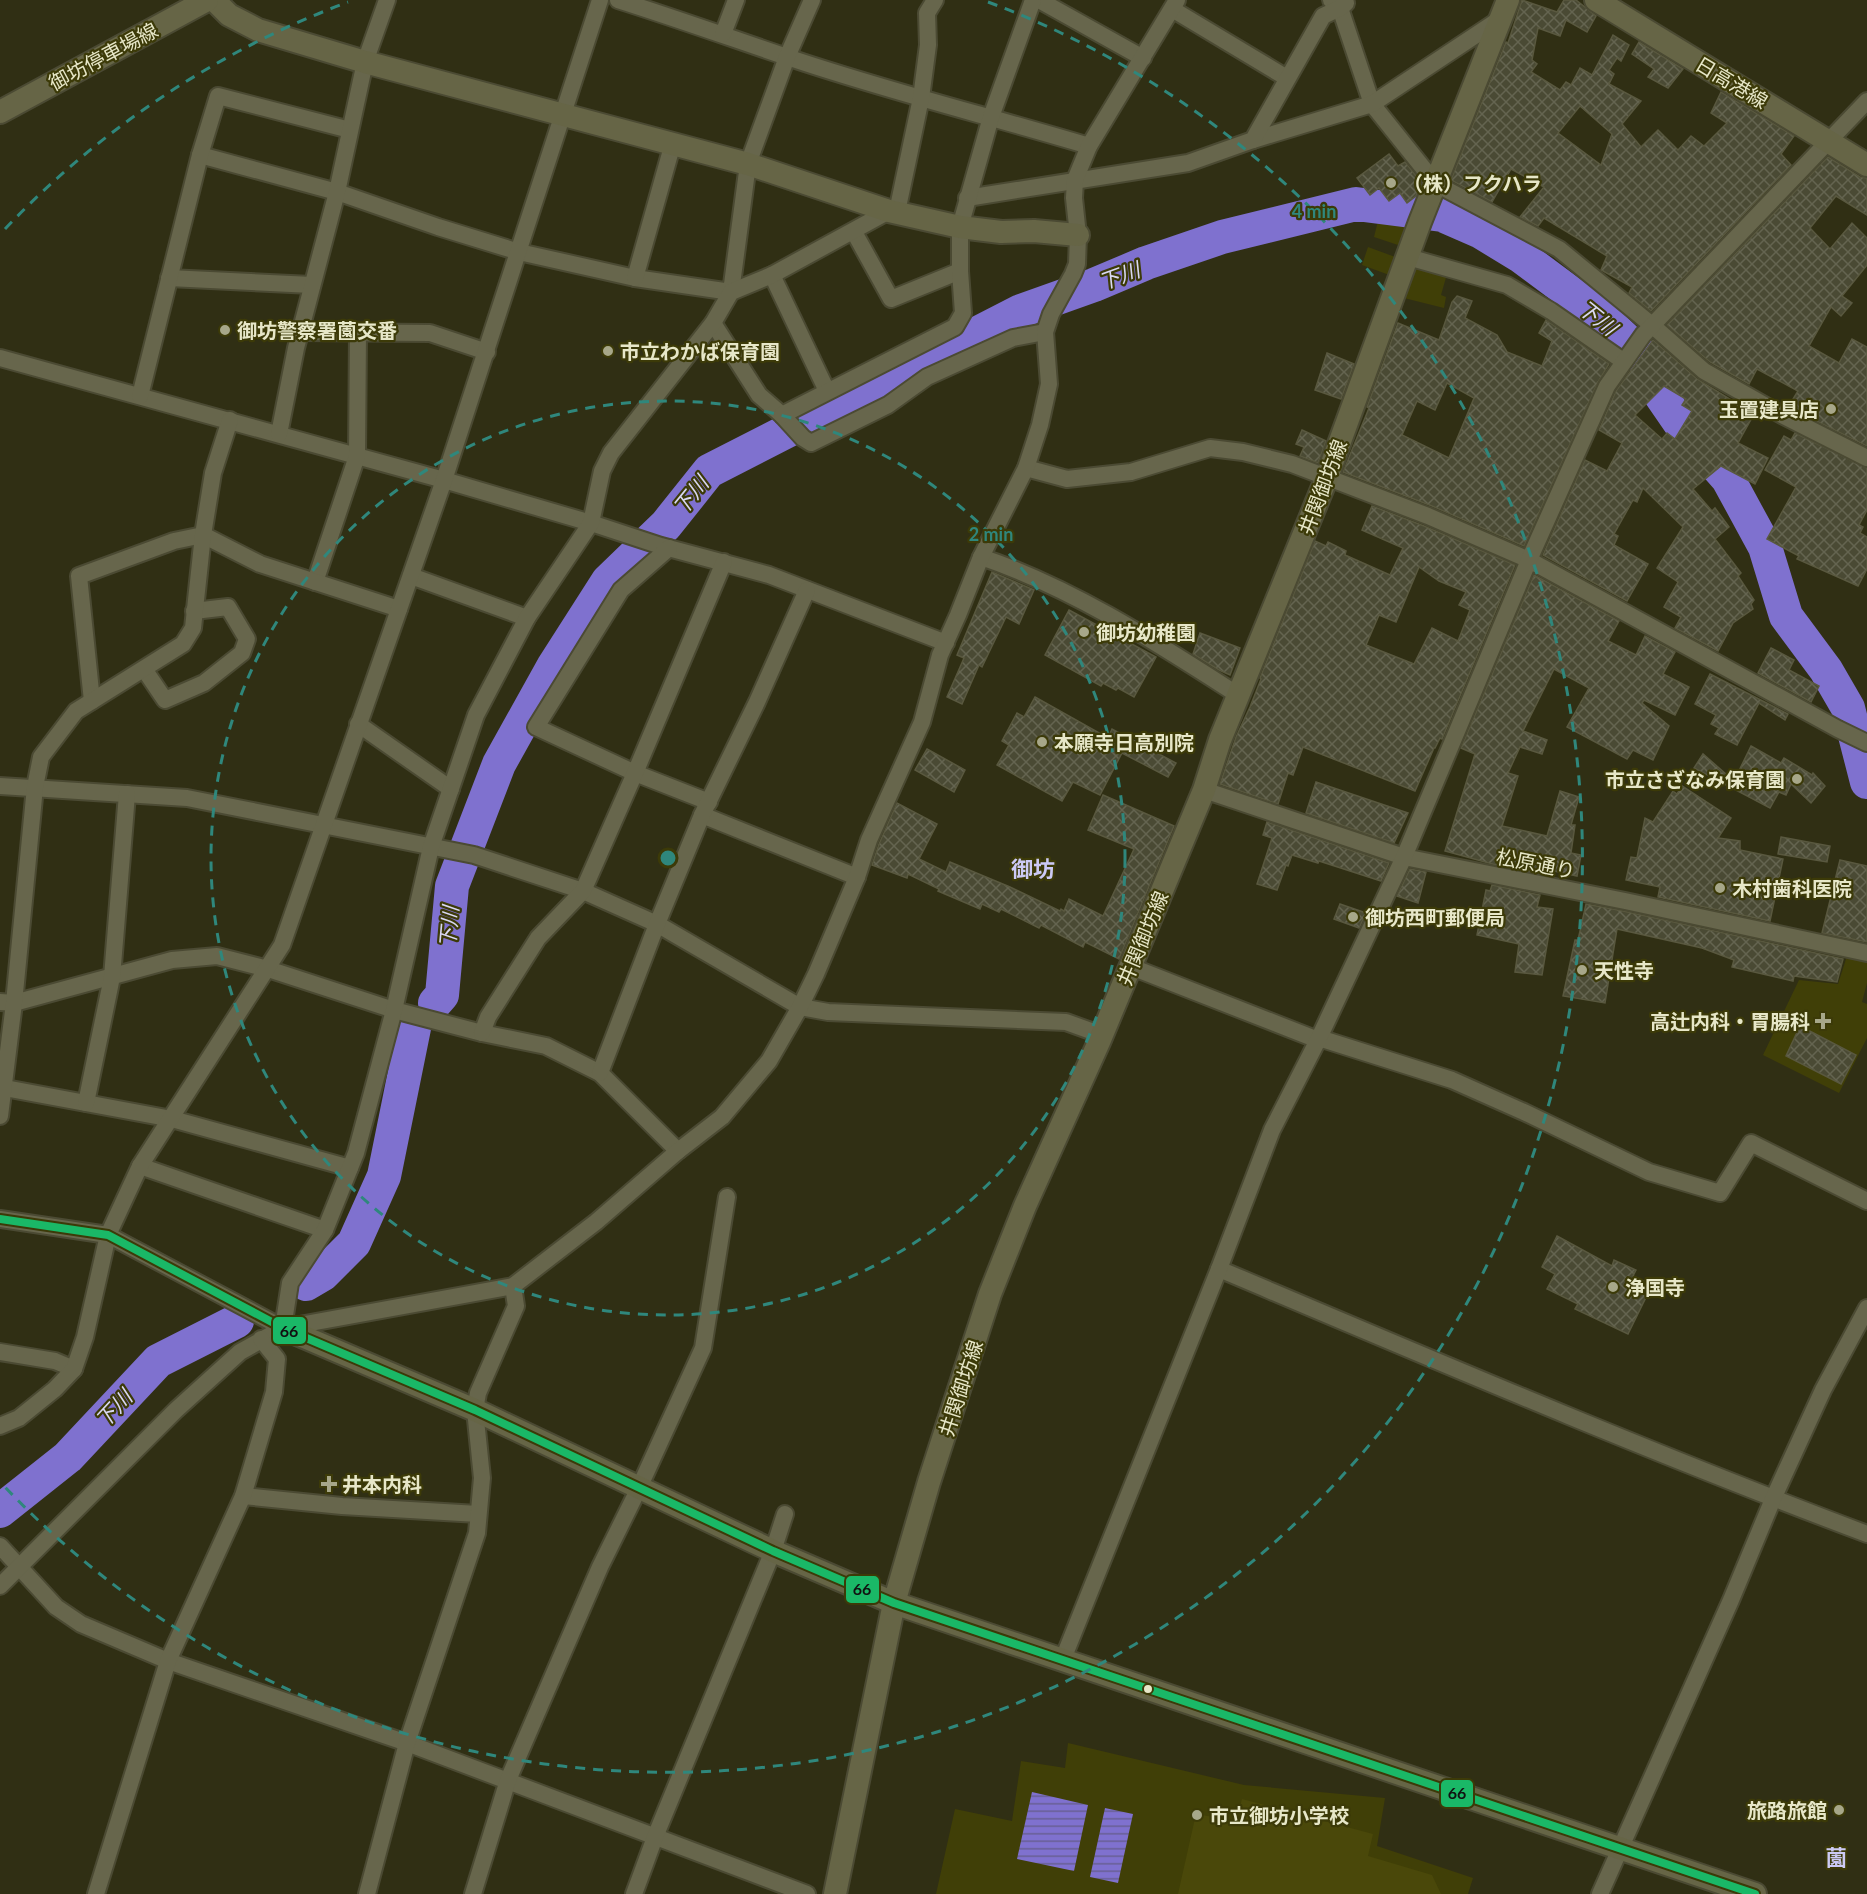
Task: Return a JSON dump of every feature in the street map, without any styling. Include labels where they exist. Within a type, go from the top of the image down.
[{"type":"main road","name":"御坊停車場線","points":[[0,112],[207,0]]},
{"type":"main road","points":[[214,0],[229,15],[258,30],[364,62],[748,164],[893,212],[960,227],[1000,232],[1034,231],[1078,235]]},
{"type":"main road","name":"日高港線","points":[[1596,0],[1867,165]]},
{"type":"main road","name":"井関御坊線","points":[[834,1894],[894,1603],[929,1482],[990,1294],[1025,1206],[1102,1035],[1204,790],[1220,740],[1327,477],[1428,203],[1504,9]]},
{"type":"main road","points":[[283,1328],[476,1410],[772,1551],[894,1603],[1755,1894]]},
{"type":"street","points":[[279,434],[300,332],[337,192],[364,62],[387,0]]},
{"type":"street","points":[[0,1426],[19,1418],[55,1389],[74,1369],[85,1337],[108,1235],[140,1166],[282,945],[444,480],[600,0]]},
{"type":"street","points":[[618,0],[787,57],[1089,146]]},
{"type":"street","points":[[723,34],[736,0]]},
{"type":"street","points":[[283,1328],[290,1283],[325,1230],[356,1153],[394,1010],[431,847],[476,715],[527,618],[591,523],[602,471],[611,453],[713,323],[732,292],[748,164],[787,57],[812,0]]},
{"type":"street","points":[[200,155],[337,192],[519,252],[635,278],[732,292],[772,275],[893,212],[921,98],[928,45],[927,13],[935,0]]},
{"type":"street","points":[[784,417],[827,391],[956,327],[963,313],[960,227],[991,117],[1033,0]]},
{"type":"street","points":[[1039,0],[1143,58]]},
{"type":"street","points":[[1253,140],[1323,16],[1340,3],[1372,104],[1428,203],[1559,249],[1648,330],[1704,371],[1782,415],[1867,458]]},
{"type":"street","points":[[0,1586],[176,1410],[240,1352],[283,1328],[513,1286],[596,1222],[678,1151],[722,1117],[769,1061],[800,1007],[856,877],[869,840],[922,722],[940,655],[981,557],[1026,468],[1040,425],[1049,384],[1045,332],[1051,314],[1077,264],[1075,180],[1089,146],[1175,5],[1287,78]]},
{"type":"street","points":[[967,198],[1188,163],[1253,140],[1372,104],[1504,9]]},
{"type":"street","points":[[140,396],[200,155],[218,96],[350,130]]},
{"type":"street","points":[[1063,1659],[1220,1269],[1272,1130],[1319,1039],[1404,857],[1528,560],[1607,386],[1623,361],[1648,330],[1867,101]]},
{"type":"street","points":[[635,278],[673,143]]},
{"type":"street","points":[[854,232],[891,300],[960,271]]},
{"type":"street","points":[[1408,257],[1507,285],[1551,311],[1623,361]]},
{"type":"street","points":[[772,275],[827,391]]},
{"type":"street","points":[[169,278],[312,285]]},
{"type":"street","points":[[713,323],[759,395],[811,443],[888,405],[927,377],[1013,338],[1045,332]]},
{"type":"street","points":[[300,332],[430,333],[487,352]]},
{"type":"street","points":[[315,582],[357,456],[358,333]]},
{"type":"street","points":[[0,358],[444,480],[634,538],[769,575],[946,643]]},
{"type":"street","points":[[0,1116],[7,1003],[35,787],[41,757],[76,711],[183,644],[193,628],[202,535],[213,473],[230,420]]},
{"type":"street","points":[[1026,468],[1067,479],[1131,472],[1210,448],[1243,452],[1292,464],[1428,516],[1528,560],[1867,743]]},
{"type":"street","points":[[92,701],[79,576],[174,541],[202,535],[260,564],[399,609]]},
{"type":"street","points":[[665,547],[621,590],[536,727],[635,773],[705,809],[856,877]]},
{"type":"street","points":[[981,557],[1005,565],[1078,599],[1157,643],[1238,695]]},
{"type":"street","points":[[482,1033],[488,1017],[538,938],[583,891],[724,562]]},
{"type":"street","points":[[411,576],[527,618]]},
{"type":"street","points":[[600,1073],[657,924],[705,809],[757,702],[807,590]]},
{"type":"street","points":[[144,669],[165,700],[204,683],[242,653],[247,639],[228,607],[194,611]]},
{"type":"street","points":[[358,724],[451,789]]},
{"type":"street","points":[[0,786],[187,798],[474,855],[583,891],[657,924],[800,1007],[828,1012],[1066,1022],[1102,1035]]},
{"type":"street","name":"松原通り","points":[[1204,790],[1404,857],[1867,953]]},
{"type":"street","points":[[86,1103],[112,977],[127,794]]},
{"type":"street","points":[[7,1003],[172,960],[216,956],[268,969],[394,1010],[482,1033],[546,1046],[600,1073],[678,1151]]},
{"type":"street","points":[[1129,966],[1319,1039],[1452,1080],[1649,1172],[1720,1193],[1751,1143],[1867,1201]]},
{"type":"street","points":[[2,1087],[172,1119],[350,1168]]},
{"type":"street","points":[[140,1166],[325,1230]]},
{"type":"street","points":[[473,1894],[508,1780],[600,1567],[703,1348],[727,1197]]},
{"type":"street","points":[[0,1219],[108,1235],[283,1328]]},
{"type":"street","points":[[1220,1269],[1538,1404],[1867,1534]]},
{"type":"street","points":[[367,1894],[407,1743],[477,1533],[482,1478],[476,1410],[478,1393],[516,1306],[513,1286]]},
{"type":"street","points":[[1600,1894],[1822,1390],[1867,1308]]},
{"type":"street","points":[[96,1894],[168,1661],[243,1496],[274,1392],[277,1359],[261,1339]]},
{"type":"street","points":[[0,1352],[55,1361],[74,1369]]},
{"type":"street","points":[[243,1496],[342,1506],[478,1514]]},
{"type":"street","points":[[634,1894],[785,1514]]},
{"type":"street","points":[[0,1546],[56,1607],[81,1624],[168,1661],[407,1743],[807,1894]]},
{"type":"shaded area","points":[[1379,217],[1414,222],[1404,247],[1374,237]]},
{"type":"shaded area","points":[[1368,247],[1398,258],[1392,276],[1362,265]]},
{"type":"shaded area","points":[[1413,265],[1447,274],[1441,295],[1446,297],[1444,308],[1404,298]]},
{"type":"shaded area","name":"高辻内科・胃腸科","points":[[1847,956],[1867,960],[1867,983],[1862,1002],[1867,1004],[1867,1038],[1839,1093],[1763,1055],[1799,980],[1838,984]]},
{"type":"shaded area","name":"市立御坊小学校","points":[[1068,1743],[1244,1785],[1385,1798],[1377,1846],[1473,1878],[1468,1894],[936,1894],[955,1809],[1012,1821],[1021,1761],[1065,1768]]},
{"type":"shaded area","points":[[1032,1792],[1088,1805],[1074,1871],[1017,1859]]},
{"type":"shaded area","points":[[1242,1799],[1373,1834],[1368,1856],[1432,1875],[1441,1894],[1178,1894],[1196,1814],[1236,1821]]},
{"type":"shaded area","points":[[1105,1808],[1133,1814],[1118,1883],[1090,1877]]},
{"type":"building","points":[[1522,0],[1557,12],[1564,0],[1576,0],[1596,16],[1587,32],[1566,20],[1560,36],[1538,28],[1532,60],[1537,64],[1531,72],[1560,90],[1566,82],[1571,85],[1580,68],[1592,75],[1613,35],[1629,45],[1621,61],[1617,58],[1609,70],[1614,74],[1609,84],[1641,101],[1622,124],[1641,147],[1658,130],[1678,150],[1691,136],[1704,146],[1727,123],[1711,113],[1721,92],[1794,136],[1781,154],[1791,165],[1651,311],[1629,293],[1632,287],[1601,270],[1607,256],[1544,218],[1538,226],[1520,217],[1544,187],[1511,169],[1492,202],[1451,180],[1506,42],[1508,43]],"holes":[[[1580,106],[1612,134],[1601,165],[1558,133]]]},
{"type":"building","points":[[1639,42],[1683,69],[1668,88],[1648,77],[1654,69],[1632,54]]},
{"type":"building","name":"（株）フクハラ","points":[[1389,154],[1398,166],[1405,162],[1421,182],[1416,196],[1407,203],[1400,193],[1389,201],[1379,188],[1370,195],[1357,178]]},
{"type":"building","points":[[1828,157],[1860,177],[1867,178],[1867,215],[1836,196],[1810,228],[1830,249],[1852,223],[1867,238],[1867,265],[1842,296],[1852,303],[1841,316],[1831,307],[1809,346],[1839,363],[1852,339],[1867,347],[1867,446],[1804,415],[1805,413],[1790,404],[1798,391],[1757,369],[1749,384],[1710,362],[1667,325]]},
{"type":"building","points":[[1457,296],[1472,301],[1465,318],[1497,335],[1507,352],[1542,366],[1552,341],[1539,333],[1546,320],[1609,364],[1598,382],[1524,546],[1432,506],[1343,472],[1369,408],[1367,407],[1398,323],[1439,340],[1452,302]],"holes":[[[1447,383],[1474,398],[1449,458],[1402,435],[1417,401],[1435,410]]]},
{"type":"building","points":[[1653,340],[1697,379],[1754,414],[1738,443],[1768,458],[1755,484],[1721,466],[1693,489],[1712,511],[1715,508],[1729,527],[1715,539],[1741,573],[1738,576],[1754,600],[1751,604],[1753,609],[1733,623],[1718,651],[1675,628],[1681,617],[1664,607],[1678,582],[1657,568],[1683,527],[1643,488],[1637,502],[1633,500],[1614,534],[1618,536],[1614,545],[1648,564],[1627,601],[1543,555],[1585,460],[1607,471],[1622,443],[1599,430],[1616,391]],"holes":[[[1664,386],[1686,399],[1682,405],[1692,411],[1675,439],[1667,433],[1662,439],[1635,415]]]},
{"type":"building","points":[[1327,353],[1354,364],[1341,399],[1315,390]]},
{"type":"building","points":[[1302,430],[1326,441],[1318,463],[1300,456],[1304,447],[1296,444]]},
{"type":"building","points":[[1795,433],[1867,468],[1867,510],[1859,525],[1863,527],[1860,533],[1867,537],[1867,569],[1858,586],[1797,559],[1799,556],[1767,539],[1796,487],[1765,470],[1784,436],[1791,440]]},
{"type":"building","points":[[1372,506],[1515,565],[1442,739],[1440,738],[1434,748],[1415,791],[1303,747],[1293,775],[1288,773],[1278,804],[1220,784],[1236,737],[1315,541],[1326,546],[1328,542],[1346,551],[1345,555],[1390,575],[1403,548],[1362,530]],"holes":[[[1419,567],[1439,581],[1466,592],[1459,605],[1470,610],[1458,641],[1432,628],[1414,664],[1366,645],[1379,615],[1396,622]]]},
{"type":"building","points":[[992,572],[1034,590],[1019,624],[1006,617],[982,667],[979,665],[962,704],[947,697],[964,658],[957,655]]},
{"type":"building","points":[[1534,575],[1619,621],[1608,641],[1636,655],[1645,636],[1675,652],[1663,674],[1689,687],[1675,715],[1644,700],[1642,703],[1669,726],[1653,760],[1633,750],[1627,759],[1567,727],[1589,688],[1554,669],[1523,731],[1547,740],[1542,754],[1520,747],[1508,773],[1518,776],[1502,826],[1547,836],[1560,791],[1579,797],[1571,825],[1575,825],[1571,853],[1581,855],[1577,876],[1545,869],[1544,874],[1496,865],[1445,851],[1475,754],[1461,748]]},
{"type":"building","name":"御坊幼稚園","points":[[1069,610],[1156,657],[1134,697],[1103,683],[1101,686],[1045,655]]},
{"type":"building","points":[[1200,633],[1240,648],[1230,675],[1193,654]]},
{"type":"building","points":[[1771,648],[1794,660],[1789,670],[1819,686],[1811,702],[1758,673]]},
{"type":"building","points":[[1710,674],[1788,714],[1785,720],[1759,703],[1737,745],[1715,734],[1719,728],[1711,724],[1716,715],[1695,704]]},
{"type":"building","points":[[1035,697],[1108,738],[1112,729],[1176,763],[1168,777],[1122,753],[1100,795],[1073,782],[1062,801],[997,765],[1009,745],[1002,741],[1017,713],[1024,717]]},
{"type":"building","points":[[1751,746],[1781,763],[1784,758],[1812,775],[1813,773],[1825,786],[1811,803],[1791,784],[1786,795],[1779,792],[1770,808],[1694,768],[1703,754],[1734,781]]},
{"type":"building","points":[[927,749],[965,770],[954,792],[915,770]]},
{"type":"building","points":[[1316,782],[1408,813],[1394,843],[1306,813]]},
{"type":"building","points":[[1682,786],[1731,818],[1718,838],[1740,841],[1740,850],[1783,859],[1770,921],[1658,897],[1660,887],[1626,880],[1631,857],[1637,858],[1645,818],[1653,822],[1673,791],[1677,794]]},
{"type":"building","points":[[1103,795],[1174,826],[1119,959],[1085,942],[1083,947],[1041,925],[1039,928],[1001,909],[999,912],[982,904],[980,909],[938,891],[939,889],[908,874],[907,878],[872,865],[897,803],[937,824],[919,859],[946,872],[950,862],[1060,911],[1061,909],[1064,911],[1069,899],[1103,916],[1134,849],[1088,830]]},
{"type":"building","points":[[1267,822],[1389,863],[1381,881],[1319,861],[1318,863],[1292,855],[1277,890],[1257,884],[1272,838],[1263,835]]},
{"type":"building","points":[[1781,837],[1830,846],[1827,862],[1778,854]]},
{"type":"building","points":[[1840,860],[1867,866],[1867,942],[1822,933]]},
{"type":"building","points":[[1410,869],[1426,872],[1418,903],[1397,896]]},
{"type":"building","points":[[1492,885],[1540,895],[1537,907],[1553,909],[1542,975],[1515,972],[1519,944],[1477,935],[1486,890],[1490,891]]},
{"type":"building","points":[[1340,904],[1366,913],[1359,928],[1334,919]]},
{"type":"building","points":[[1586,904],[1843,959],[1837,982],[1794,976],[1793,981],[1732,967],[1734,960],[1702,948],[1617,929],[1605,1003],[1563,996],[1575,940],[1578,940]]},
{"type":"building","name":"高辻内科・胃腸科","points":[[1800,1026],[1856,1055],[1841,1084],[1786,1056]]},
{"type":"building","points":[[1557,1236],[1612,1266],[1614,1260],[1636,1270],[1633,1276],[1652,1285],[1628,1334],[1575,1309],[1578,1304],[1547,1289],[1555,1274],[1542,1267]]},
{"type":"waterway","name":"下川","points":[[435,1003],[442,995],[452,886],[499,764],[553,667],[608,581],[666,525],[709,471],[1021,311],[1094,285],[1146,263],[1222,237],[1356,204],[1442,215],[1481,232],[1522,257],[1600,315],[1643,356],[1653,384],[1684,429],[1728,479],[1765,547],[1786,616],[1826,670],[1848,708],[1867,782]]},
{"type":"waterway","name":"下川","points":[[306,1284],[323,1274],[354,1243],[384,1176],[414,1028]]},
{"type":"waterway","name":"下川","points":[[0,1511],[68,1457],[158,1361],[237,1321]]},
{"type":"transit line","name":"66","points":[[0,1219],[108,1235],[283,1328],[475,1410],[773,1551],[894,1603],[1755,1894]]},
{"type":"place","name":"（株）フクハラ","points":[[1391,183]]},
{"type":"place","name":"御坊警察署薗交番","points":[[225,330]]},
{"type":"place","name":"市立わかば保育園","points":[[608,351]]},
{"type":"place","name":"玉置建具店","points":[[1831,409]]},
{"type":"place","name":"御坊幼稚園","points":[[1084,632]]},
{"type":"place","name":"本願寺日高別院","points":[[1042,742]]},
{"type":"place","name":"市立さざなみ保育園","points":[[1797,779]]},
{"type":"place","name":"木村歯科医院","points":[[1720,888]]},
{"type":"place","name":"御坊西町郵便局","points":[[1353,917]]},
{"type":"place","name":"天性寺","points":[[1582,970]]},
{"type":"place","name":"高辻内科・胃腸科","points":[[1823,1021]]},
{"type":"place","name":"浄国寺","points":[[1613,1287]]},
{"type":"place","name":"井本内科","points":[[329,1484]]},
{"type":"place","name":"旅路旅館","points":[[1839,1810]]},
{"type":"place","name":"市立御坊小学校","points":[[1197,1815]]},
{"type":"district","name":"御坊","points":[[1033,868]]},
{"type":"district","name":"薗","points":[[1836,1857]]}]
